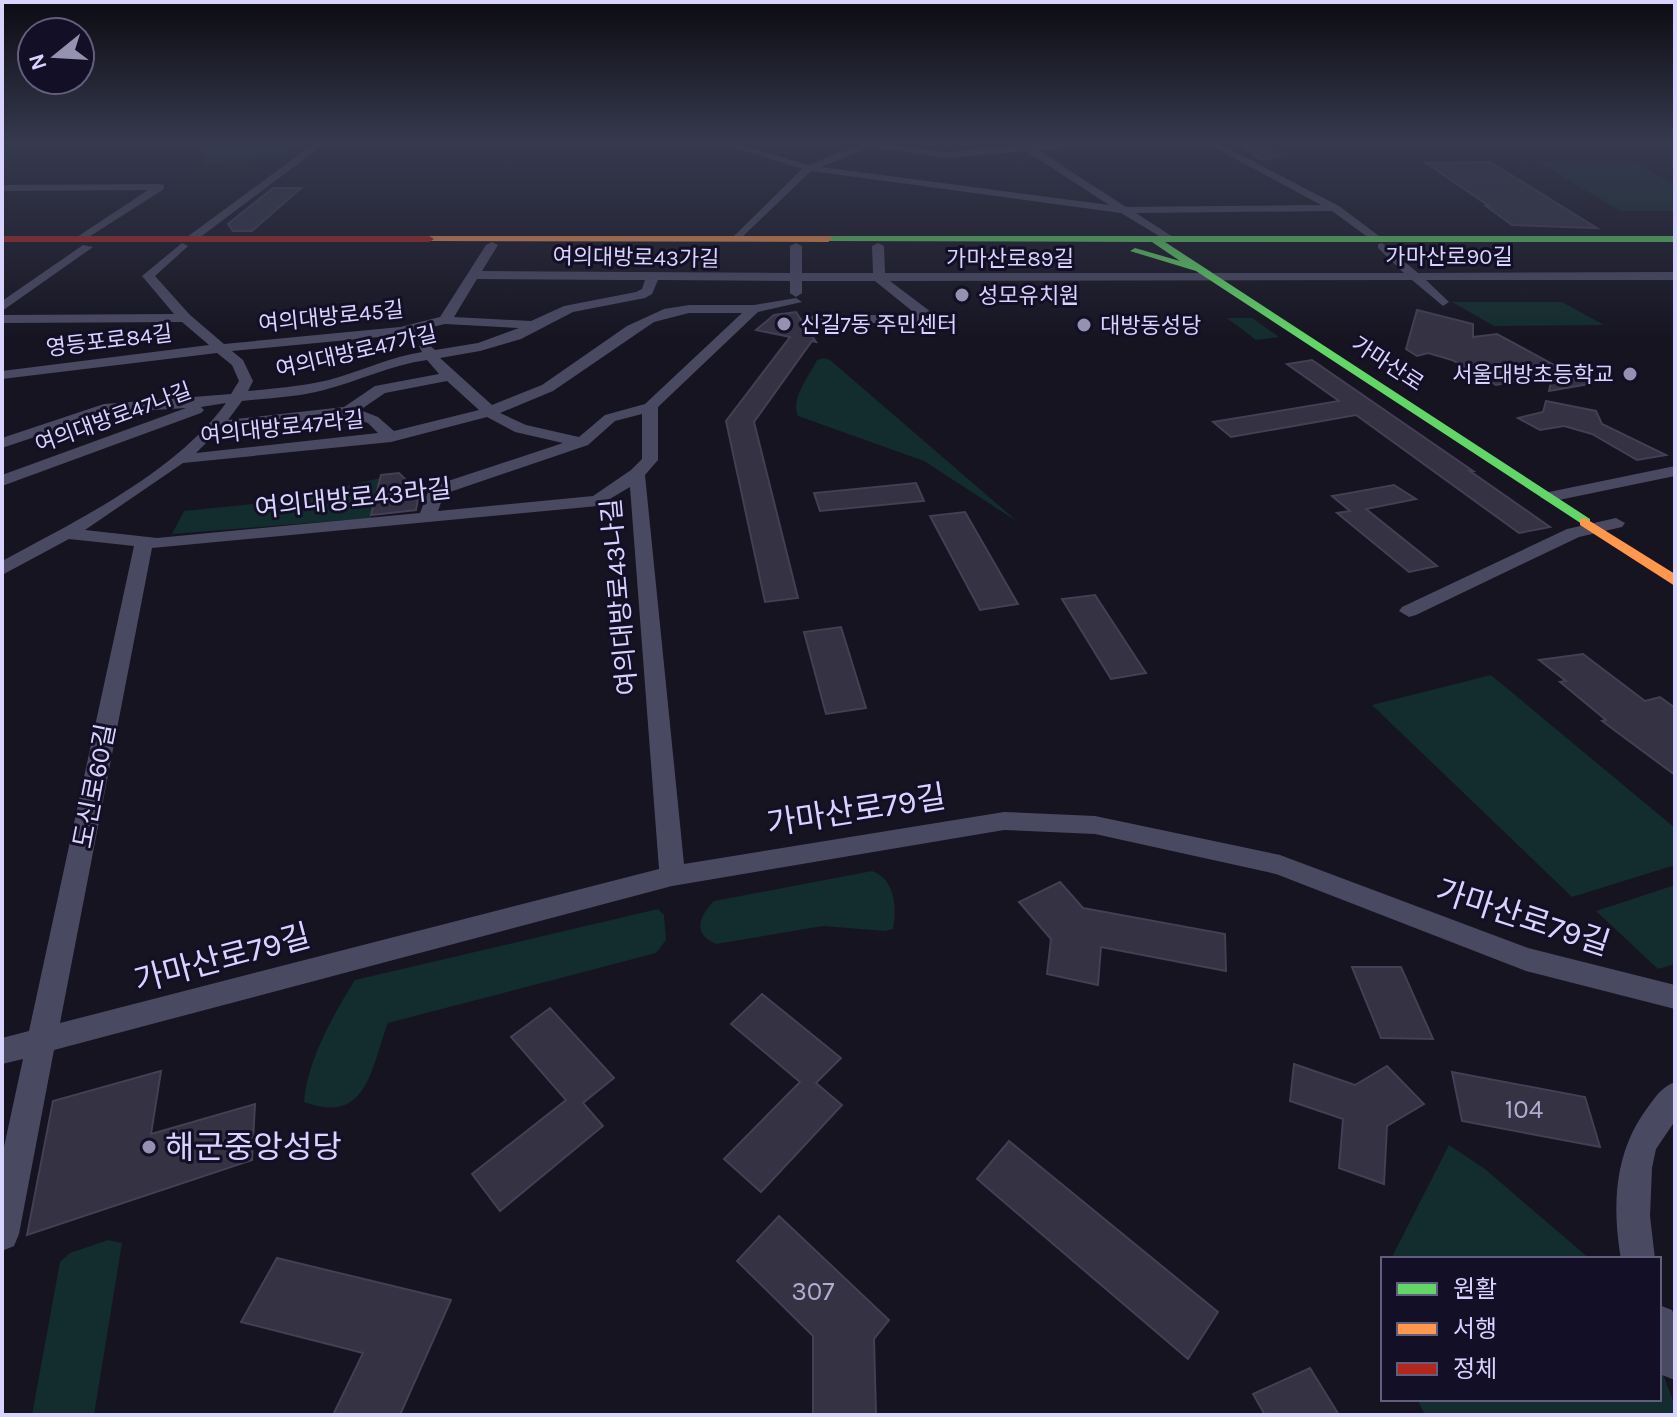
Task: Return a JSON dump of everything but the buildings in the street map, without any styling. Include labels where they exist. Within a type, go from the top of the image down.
[{"type":"main road","points":[[2,239],[84,243]]},
{"type":"main road","points":[[796,242],[878,246],[1110,247],[1163,240],[1244,246],[1675,239]]},
{"type":"main road","points":[[2,246],[186,242],[1163,240],[1675,246]]},
{"type":"main road","name":"가마산로","points":[[1163,240],[1675,581]]},
{"type":"main road","points":[[186,242],[492,245],[737,242]]},
{"type":"main road","points":[[1110,247],[1209,271],[1214,253],[1244,246]]},
{"type":"main road","name":"가마산로","points":[[1209,271],[1569,492],[1675,564]]},
{"type":"street","points":[[2,307],[131,208]]},
{"type":"street","points":[[2,569],[141,486],[217,426],[240,397],[246,381],[238,363],[185,318],[148,276],[231,208]]},
{"type":"street","points":[[737,242],[770,208]]},
{"type":"street","points":[[1108,208],[1322,208]]},
{"type":"street","points":[[1119,208],[1163,240]]},
{"type":"street","points":[[1335,208],[1380,242],[1443,302]]},
{"type":"street","points":[[796,242],[796,302],[814,319],[825,338]]},
{"type":"street","points":[[445,320],[492,245]]},
{"type":"street","points":[[814,319],[920,319],[926,315],[879,278],[878,246]]},
{"type":"street","name":"가마산로90길","points":[[1209,271],[1414,276],[1675,276]]},
{"type":"street","name":"가마산로89길","points":[[796,278],[1209,271]]},
{"type":"street","name":"여의대방로43가길","points":[[476,275],[796,278]]},
{"type":"street","points":[[640,295],[648,291],[652,278]]},
{"type":"street","name":"여의대방로47라길","points":[[640,295],[671,311]]},
{"type":"street","name":"여의대방로47가길","points":[[240,397],[317,387],[392,361],[480,347],[516,336],[532,325],[569,309],[640,295]]},
{"type":"street","points":[[427,517],[436,491],[582,442],[610,418],[650,407],[754,309],[796,302]]},
{"type":"street","name":"여의대방로47라길","points":[[177,459],[298,450],[391,437],[489,411],[544,390],[568,376],[631,328],[671,311],[754,309]]},
{"type":"street","points":[[2,319],[185,318]]},
{"type":"street","name":"여의대방로45길","points":[[221,348],[417,327],[445,320],[532,325]]},
{"type":"street","points":[[417,327],[430,355],[498,419],[521,429],[582,442]]},
{"type":"street","name":"영등포로84길","points":[[2,375],[221,348]]},
{"type":"street","points":[[217,426],[348,411],[380,389],[450,376]]},
{"type":"street","points":[[2,443],[104,409],[240,397]]},
{"type":"street","name":"여의대방로47나길","points":[[2,481],[240,397]]},
{"type":"street","name":"여의대방로43나길","points":[[650,407],[650,460],[637,474],[672,876]]},
{"type":"street","name":"여의대방로47라길","points":[[348,411],[373,420],[391,437]]},
{"type":"street","points":[[1549,497],[1675,471]]},
{"type":"street","name":"여의대방로43라길","points":[[65,533],[144,542],[598,501],[637,474]]},
{"type":"street","points":[[1409,611],[1573,533],[1616,523]]},
{"type":"street","name":"도신로60길","points":[[2,1234],[144,542]]},
{"type":"street","name":"가마산로79길","points":[[44,1035],[672,876],[1004,821],[1095,825],[1280,865],[1526,959],[1675,997]]},
{"type":"street","points":[[2,1051],[44,1035]]},
{"type":"street","points":[[1638,1257],[1634,1240],[1635,1171],[1641,1145],[1675,1096]]},
{"type":"street","points":[[1661,1328],[1675,1362]]},
{"type":"green space","points":[[1615,208],[1675,208],[1675,211],[1620,211]]},
{"type":"green space","points":[[1452,302],[1562,302],[1604,325],[1494,326]]},
{"type":"green space","points":[[1227,318],[1252,318],[1279,337],[1256,340]]},
{"type":"green space","points":[[824,358],[1018,522],[924,461],[798,416],[796,409],[802,387],[817,360]]},
{"type":"green space","points":[[380,478],[371,518],[172,534],[184,511],[283,501]]},
{"type":"green space","points":[[1491,675],[1675,828],[1675,865],[1572,897],[1372,705]]},
{"type":"green space","points":[[872,871],[886,880],[893,895],[893,929],[823,926],[716,944],[708,940],[701,930],[702,919],[714,901]]},
{"type":"green space","points":[[1675,885],[1675,964],[1658,969],[1596,911]]},
{"type":"green space","points":[[658,909],[664,915],[666,940],[656,953],[388,1023],[371,1074],[354,1099],[342,1106],[325,1107],[304,1102],[316,1055],[355,980]]},
{"type":"green space","points":[[1449,1145],[1485,1169],[1588,1257],[1392,1257]]},
{"type":"green space","points":[[108,1240],[122,1243],[94,1415],[32,1415],[60,1262],[70,1253]]},
{"type":"green space","points":[[1661,1368],[1675,1406],[1675,1415],[1425,1415],[1418,1401],[1661,1401]]},
{"type":"traffic: fast","points":[[828,239],[1675,239]]},
{"type":"traffic: fast","points":[[1154,239],[1585,522]]},
{"type":"traffic: fast","points":[[1135,251],[1196,268]]},
{"type":"traffic: slow","points":[[429,239],[828,239]]},
{"type":"traffic: slow","points":[[1585,522],[1675,581]]},
{"type":"traffic: jam","points":[[2,239],[429,239]]},
{"type":"place","name":"성모유치원","points":[[962,295]]},
{"type":"place","name":"신길7동 주민센터","points":[[784,324]]},
{"type":"place","name":"대방동성당","points":[[1084,325]]},
{"type":"place","name":"서울대방초등학교","points":[[1630,374]]},
{"type":"place","name":"해군중앙성당","points":[[149,1147]]}]
